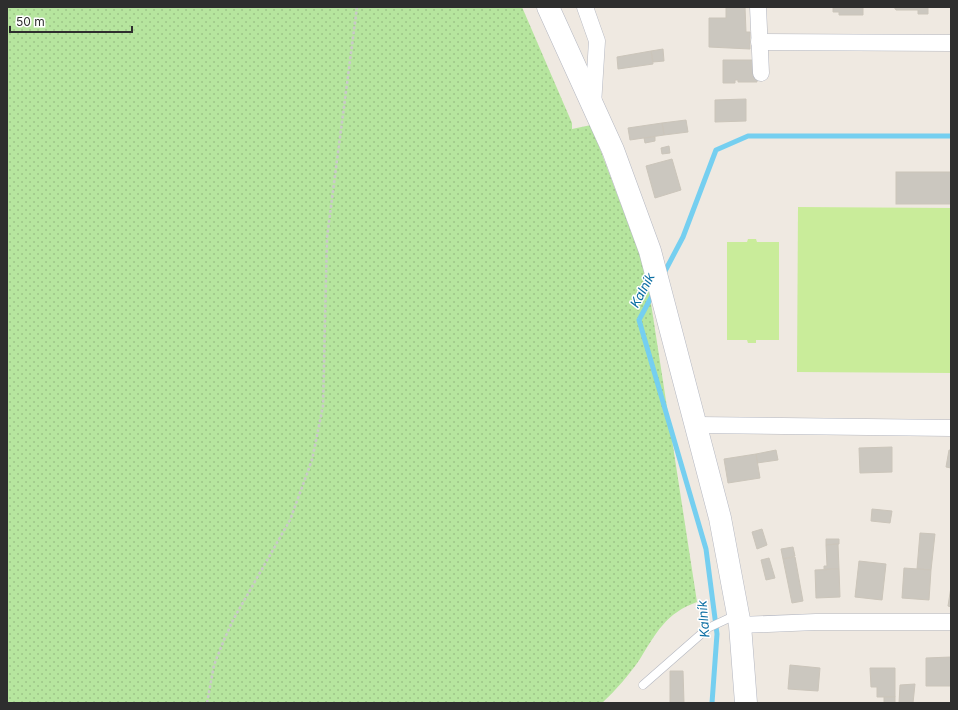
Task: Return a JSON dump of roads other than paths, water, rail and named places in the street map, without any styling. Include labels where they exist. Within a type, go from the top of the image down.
[{"type":"street","points":[[548,7],[613,150],[650,251],[697,425],[720,518],[733,620],[746,703]]},
{"type":"street","points":[[585,7],[598,41],[593,106]]},
{"type":"street","points":[[758,7],[761,73]]},
{"type":"street","points":[[759,42],[951,43]]},
{"type":"street","points":[[697,425],[951,428]]},
{"type":"street","points":[[733,620],[816,622],[951,622]]},
{"type":"lane","points":[[643,685],[708,628],[733,620]]},
{"type":"waterway","name":"Kalník","points":[[663,275],[683,237],[716,150],[748,136],[951,136]]},
{"type":"waterway","name":"Kalník","points":[[654,292],[639,320],[706,549],[717,634],[712,703]]}]
